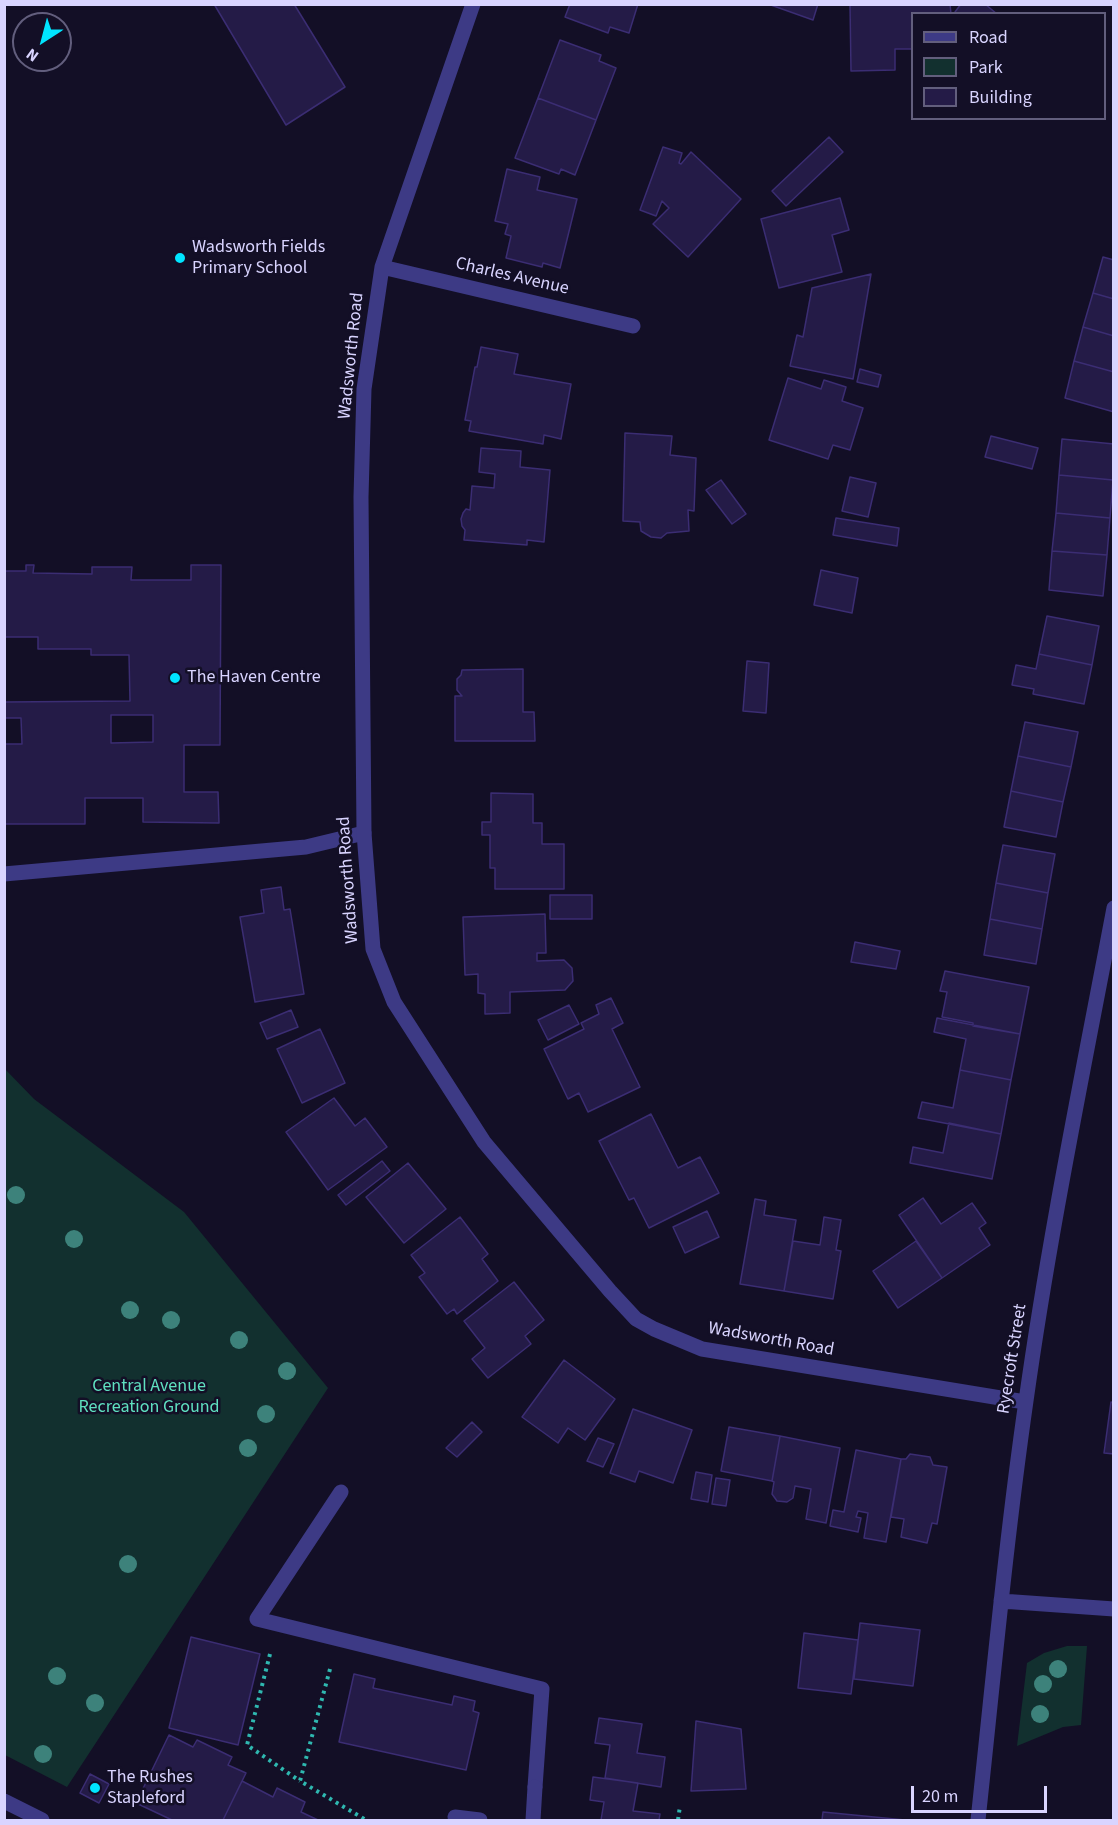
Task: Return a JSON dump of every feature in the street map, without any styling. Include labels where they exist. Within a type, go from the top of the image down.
[{"type":"street","name":"Wadsworth Road","points":[[473,4],[382,267],[364,401],[361,497],[364,833],[373,949],[394,1002],[484,1143],[636,1319],[702,1349],[1025,1402]]},
{"type":"street","name":"Charles Avenue","points":[[382,267],[633,326]]},
{"type":"street","points":[[4,873],[306,847],[364,833]]},
{"type":"street","name":"Ryecroft Street","points":[[978,1821],[1025,1402],[1047,1265],[1113,908]]},
{"type":"street","points":[[341,1492],[257,1619],[542,1689],[533,1821]]},
{"type":"street","points":[[1001,1601],[1113,1610]]},
{"type":"street","points":[[4,1801],[42,1821]]},
{"type":"street","points":[[455,1817],[480,1821]]},
{"type":"path","points":[[278,1624],[247,1745],[366,1821]]},
{"type":"path","points":[[300,1780],[338,1639]]},
{"type":"path","points":[[678,1821],[680,1806]]},
{"type":"green space","name":"Central Avenue Recreation Ground","points":[[4,1068],[34,1099],[184,1212],[328,1388],[67,1787],[5,1755]]},
{"type":"green space","points":[[1067,1646],[1087,1646],[1081,1725],[1063,1727],[1017,1746],[1027,1663],[1044,1653]]},
{"type":"building","points":[[214,4],[294,4],[345,87],[286,125]]},
{"type":"building","points":[[570,4],[638,4],[629,33],[610,27],[608,33],[565,17]]},
{"type":"building","points":[[768,4],[818,4],[813,20]]},
{"type":"building","points":[[850,4],[950,4],[951,12],[911,12],[911,49],[895,49],[895,70],[851,71]]},
{"type":"building","points":[[961,4],[985,4],[995,12],[955,12]]},
{"type":"building","points":[[560,40],[601,55],[599,61],[616,68],[596,120],[538,98]]},
{"type":"building","points":[[538,98],[596,120],[575,175],[561,169],[559,174],[515,158]]},
{"type":"building","points":[[829,137],[843,152],[786,206],[772,191]]},
{"type":"building","points":[[663,147],[682,153],[679,163],[681,164],[691,152],[741,199],[688,257],[653,224],[669,208],[662,201],[656,216],[640,210]]},
{"type":"building","points":[[507,169],[540,177],[537,190],[577,199],[560,268],[543,263],[542,267],[506,258],[511,236],[505,234],[508,224],[495,221]]},
{"type":"building","points":[[840,198],[849,230],[832,235],[842,272],[779,288],[761,219]]},
{"type":"building","points":[[1103,257],[1114,260],[1114,299],[1093,293]]},
{"type":"building","points":[[871,274],[853,379],[790,366],[797,335],[803,337],[812,288]]},
{"type":"building","points":[[1093,293],[1114,299],[1114,336],[1083,327]]},
{"type":"building","points":[[1083,327],[1114,336],[1114,372],[1074,361]]},
{"type":"building","points":[[481,347],[518,354],[514,374],[571,384],[561,439],[544,435],[543,444],[469,431],[471,421],[465,420]]},
{"type":"building","points":[[1074,361],[1114,372],[1114,412],[1065,398]]},
{"type":"building","points":[[860,369],[881,375],[878,387],[857,382]]},
{"type":"building","points":[[788,378],[821,389],[824,380],[846,387],[842,401],[863,408],[850,450],[833,445],[828,459],[769,440]]},
{"type":"building","points":[[625,433],[672,436],[670,455],[696,458],[694,511],[688,510],[689,531],[667,533],[661,538],[651,537],[641,531],[640,522],[623,521]]},
{"type":"building","points":[[991,436],[1038,448],[1032,469],[985,457]]},
{"type":"building","points":[[1062,439],[1114,444],[1113,480],[1059,475]]},
{"type":"building","points":[[481,448],[521,451],[520,467],[550,470],[544,542],[527,540],[527,545],[464,540],[465,530],[461,519],[466,509],[470,510],[472,486],[494,488],[495,474],[479,472]]},
{"type":"building","points":[[1059,475],[1113,480],[1110,518],[1056,513]]},
{"type":"building","points":[[850,477],[876,483],[868,517],[842,511]]},
{"type":"building","points":[[721,480],[746,514],[732,524],[706,490]]},
{"type":"building","points":[[1056,513],[1110,518],[1107,555],[1052,551]]},
{"type":"building","points":[[836,518],[899,528],[897,546],[833,535]]},
{"type":"building","points":[[1052,551],[1107,555],[1103,596],[1049,590]]},
{"type":"building","name":"The Haven Centre","points":[[26,565],[34,565],[33,573],[92,574],[92,567],[132,567],[131,580],[191,580],[191,565],[221,565],[220,745],[184,745],[184,792],[218,792],[219,823],[143,822],[143,798],[85,798],[85,824],[4,824],[4,744],[22,744],[21,718],[4,718],[4,702],[130,701],[129,655],[91,655],[91,649],[38,649],[38,637],[4,637],[4,571],[26,571]],"holes":[[[111,715],[153,715],[153,742],[111,743]]]},
{"type":"building","points":[[821,570],[858,578],[852,613],[814,605]]},
{"type":"building","points":[[1047,616],[1099,626],[1092,665],[1039,654]]},
{"type":"building","points":[[1039,654],[1092,665],[1084,704],[1033,694],[1034,689],[1012,685],[1016,665],[1036,669]]},
{"type":"building","points":[[747,661],[769,663],[766,713],[743,711]]},
{"type":"building","points":[[523,669],[523,712],[534,712],[535,741],[455,741],[455,696],[462,696],[457,690],[457,679],[462,670]]},
{"type":"building","points":[[1025,722],[1078,732],[1071,767],[1018,756]]},
{"type":"building","points":[[1018,756],[1071,767],[1063,802],[1011,791]]},
{"type":"building","points":[[1011,791],[1063,802],[1056,837],[1004,827]]},
{"type":"building","points":[[491,793],[533,794],[533,823],[542,823],[542,844],[564,844],[564,889],[495,889],[495,868],[490,868],[490,835],[482,835],[482,822],[491,822]]},
{"type":"building","points":[[1003,845],[1055,854],[1048,893],[996,883]]},
{"type":"building","points":[[996,883],[1048,893],[1042,929],[990,919]]},
{"type":"building","points":[[281,887],[284,910],[290,909],[304,994],[255,1002],[240,917],[264,913],[261,890]]},
{"type":"building","points":[[550,895],[592,895],[592,919],[550,919]]},
{"type":"building","points":[[545,914],[546,953],[537,953],[537,961],[564,960],[572,968],[573,981],[565,990],[510,992],[510,1013],[485,1014],[485,994],[478,993],[478,974],[465,975],[463,917]]},
{"type":"building","points":[[990,919],[1042,929],[1036,964],[984,955]]},
{"type":"building","points":[[855,942],[900,951],[896,969],[851,962]]},
{"type":"building","points":[[945,971],[1029,987],[1020,1034],[973,1026],[973,1023],[942,1017],[947,992],[940,991]]},
{"type":"building","points":[[611,998],[623,1023],[612,1029],[640,1087],[588,1112],[579,1093],[568,1099],[544,1049],[584,1029],[581,1023],[599,1014],[596,1005]]},
{"type":"building","points":[[569,1005],[579,1024],[548,1040],[538,1020]]},
{"type":"building","points":[[291,1010],[298,1027],[267,1039],[260,1023]]},
{"type":"building","points":[[937,1018],[1020,1034],[1011,1080],[960,1070],[966,1039],[934,1032]]},
{"type":"building","points":[[320,1029],[345,1083],[302,1103],[277,1049]]},
{"type":"building","points":[[960,1070],[1011,1080],[1001,1134],[918,1118],[922,1102],[953,1108]]},
{"type":"building","points":[[334,1098],[355,1126],[365,1118],[387,1147],[328,1190],[286,1132]]},
{"type":"building","points":[[651,1114],[678,1168],[700,1157],[719,1193],[649,1228],[634,1198],[629,1200],[599,1141]]},
{"type":"building","points":[[949,1123],[1001,1134],[992,1179],[910,1163],[913,1147],[943,1153]]},
{"type":"building","points":[[382,1161],[390,1171],[346,1205],[338,1195]]},
{"type":"building","points":[[408,1163],[446,1209],[404,1243],[366,1197]]},
{"type":"building","points":[[923,1198],[941,1224],[972,1203],[986,1223],[979,1228],[990,1245],[942,1278],[899,1215]]},
{"type":"building","points":[[755,1199],[766,1201],[764,1215],[796,1220],[784,1291],[740,1284]]},
{"type":"building","points":[[707,1211],[719,1237],[685,1253],[673,1227]]},
{"type":"building","points":[[460,1217],[488,1254],[482,1259],[498,1281],[457,1314],[454,1309],[447,1314],[419,1277],[425,1273],[411,1255]]},
{"type":"building","points":[[824,1217],[841,1220],[836,1250],[841,1251],[833,1299],[784,1291],[793,1241],[820,1245]]},
{"type":"building","points":[[916,1241],[942,1278],[898,1308],[873,1271]]},
{"type":"building","points":[[514,1282],[544,1320],[525,1336],[531,1344],[488,1378],[472,1359],[485,1348],[464,1321]]},
{"type":"building","points":[[564,1360],[615,1399],[585,1440],[568,1428],[558,1443],[522,1417]]},
{"type":"building","points":[[1111,1402],[1114,1403],[1114,1454],[1104,1453]]},
{"type":"building","points":[[633,1409],[692,1430],[673,1483],[639,1471],[635,1482],[610,1473]]},
{"type":"building","points":[[472,1422],[482,1432],[457,1457],[446,1448]]},
{"type":"building","points":[[729,1427],[780,1436],[772,1481],[721,1471]]},
{"type":"building","points":[[780,1436],[840,1448],[826,1523],[806,1519],[811,1489],[795,1486],[793,1498],[787,1502],[777,1501],[772,1494]]},
{"type":"building","points":[[598,1438],[614,1444],[603,1467],[587,1461]]},
{"type":"building","points":[[856,1450],[901,1459],[886,1542],[864,1538],[868,1513],[858,1511],[856,1517],[861,1518],[858,1532],[830,1526],[833,1510],[844,1512]]},
{"type":"building","points":[[910,1454],[930,1457],[933,1465],[947,1467],[937,1524],[932,1523],[927,1543],[901,1537],[904,1519],[891,1517],[901,1459],[906,1459]]},
{"type":"building","points":[[696,1472],[712,1475],[708,1502],[691,1499]]},
{"type":"building","points":[[716,1478],[730,1480],[726,1506],[712,1504]]},
{"type":"building","points":[[860,1623],[920,1630],[913,1686],[854,1679]]},
{"type":"building","points":[[804,1633],[858,1640],[851,1694],[798,1688]]},
{"type":"building","points":[[191,1637],[260,1654],[238,1745],[169,1728]]},
{"type":"building","points":[[354,1674],[375,1679],[373,1688],[452,1705],[454,1696],[475,1701],[473,1711],[479,1713],[466,1770],[339,1742]]},
{"type":"building","points":[[599,1718],[642,1724],[637,1753],[665,1757],[661,1787],[605,1778],[610,1745],[595,1743]]},
{"type":"building","points":[[696,1721],[741,1729],[746,1789],[691,1791]]},
{"type":"building","points":[[169,1735],[193,1747],[197,1740],[232,1757],[228,1765],[246,1773],[223,1820],[172,1820],[136,1803]]},
{"type":"building","name":"The Rushes Stapleford","points":[[90,1774],[109,1784],[99,1803],[80,1793]]},
{"type":"building","points":[[593,1777],[638,1783],[633,1811],[660,1814],[659,1820],[601,1820],[604,1802],[590,1800]]},
{"type":"building","points":[[242,1781],[273,1797],[277,1788],[305,1802],[301,1812],[318,1820],[223,1820]]},
{"type":"building","points":[[823,1812],[905,1820],[822,1820]]},
{"type":"place","name":"Wadsworth Fields Primary School","points":[[180,258]]},
{"type":"place","name":"The Haven Centre","points":[[175,678]]},
{"type":"place","name":"The Rushes Stapleford","points":[[95,1788]]}]
